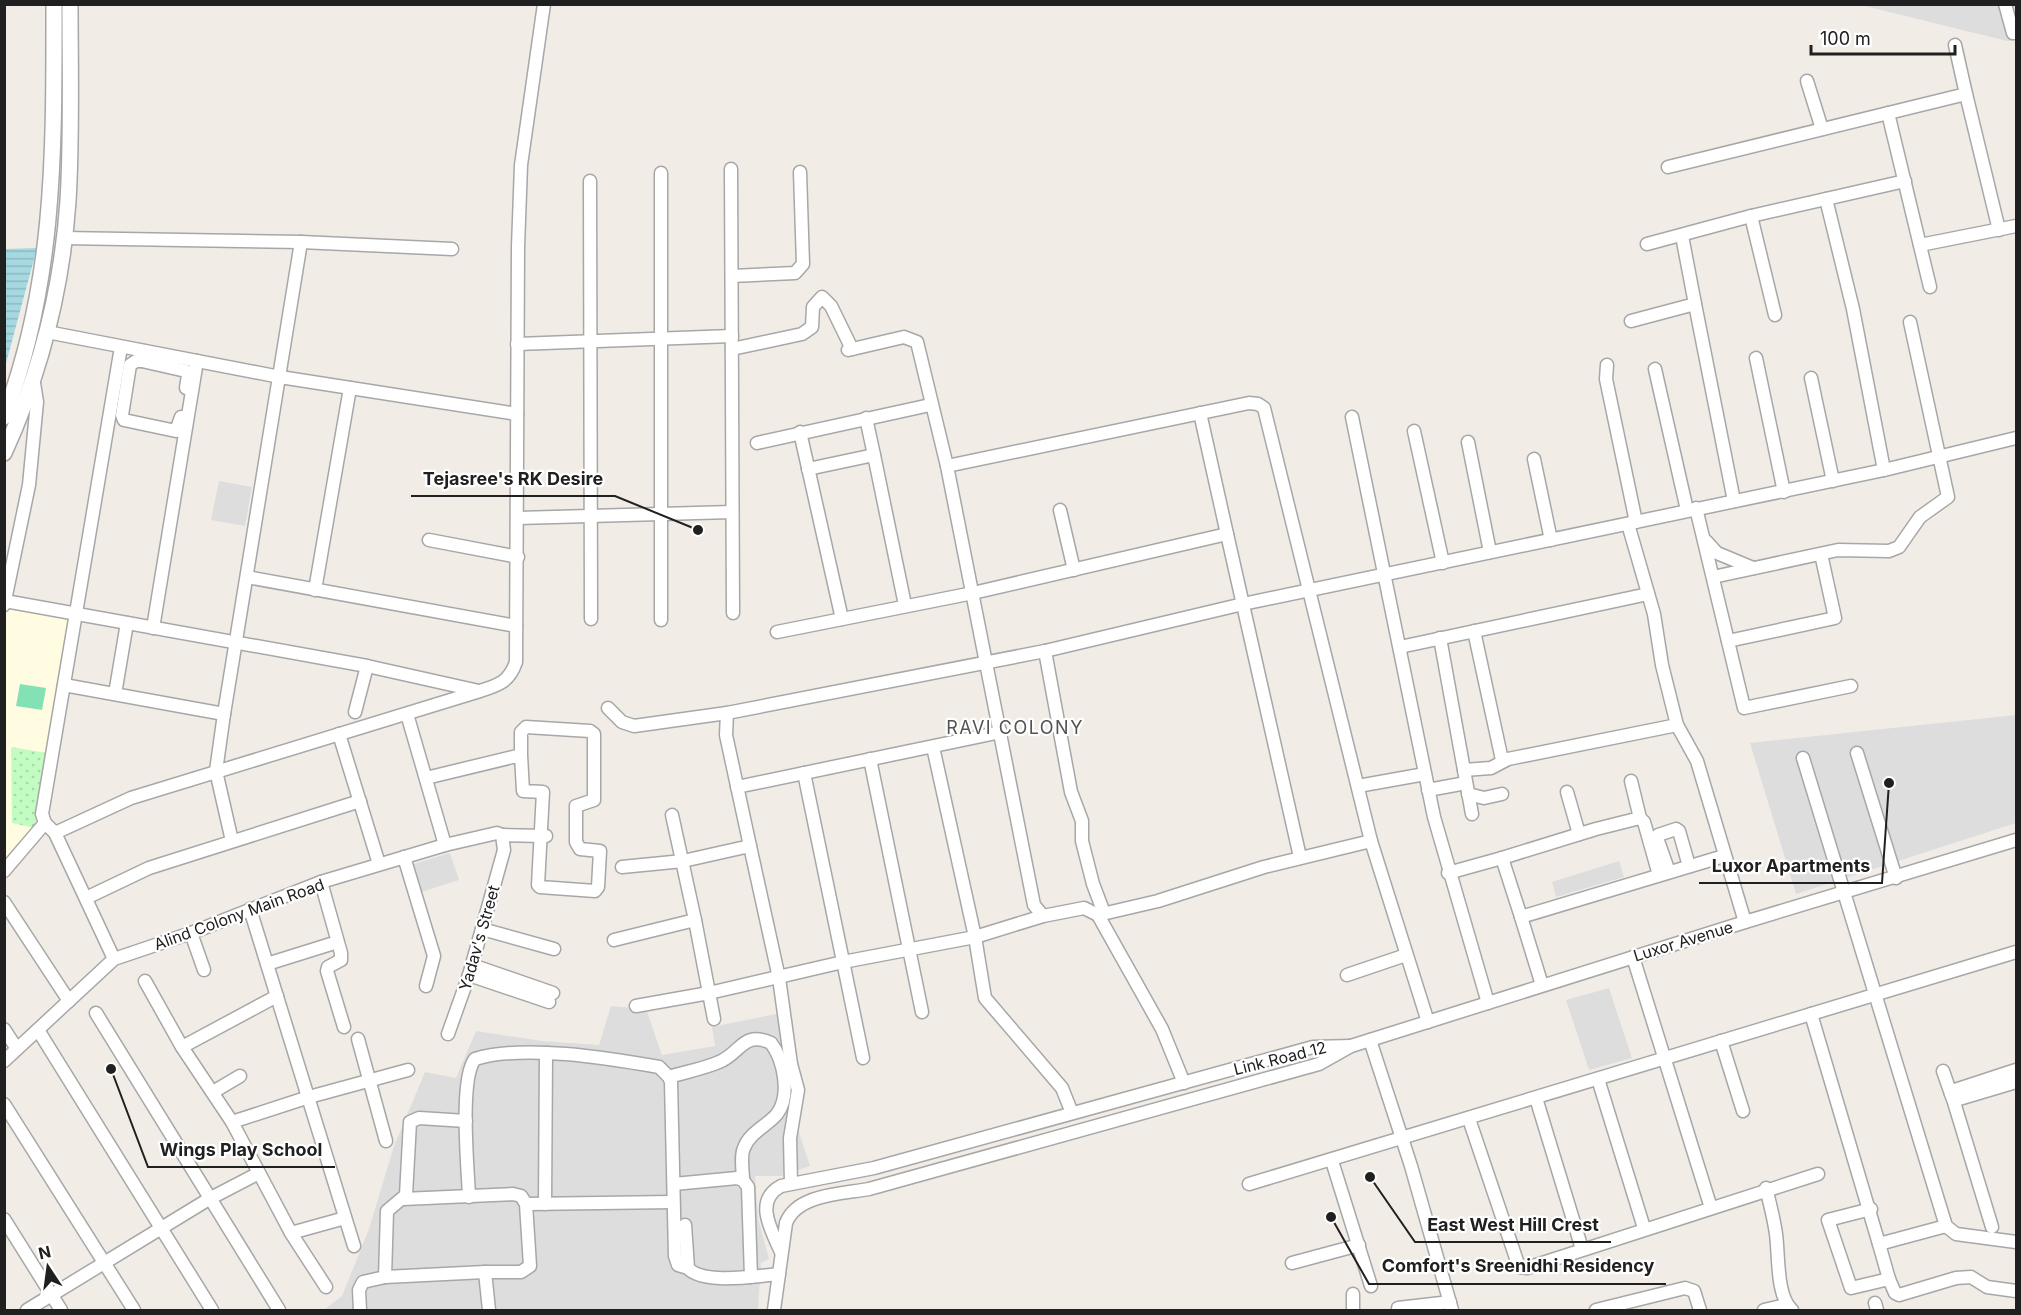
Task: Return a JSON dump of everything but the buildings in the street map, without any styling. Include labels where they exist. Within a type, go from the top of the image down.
[{"type":"street","points":[[4,417],[26,381],[52,202],[54,4]]},
{"type":"street","points":[[4,453],[26,381],[47,332],[63,238],[70,143],[70,4]]},
{"type":"street","points":[[55,833],[131,798],[502,684],[512,673],[516,662],[518,557],[517,344],[521,165],[544,4]]},
{"type":"street","points":[[2006,4],[2009,25],[2013,33],[2016,33]]},
{"type":"street","points":[[1955,45],[1999,230]]},
{"type":"street","points":[[1807,81],[1822,129]]},
{"type":"street","points":[[1668,167],[1966,94]]},
{"type":"street","points":[[1888,113],[1930,287]]},
{"type":"street","points":[[731,169],[733,613]]},
{"type":"street","points":[[732,276],[795,273],[803,264],[800,172]]},
{"type":"street","points":[[661,173],[662,620]]},
{"type":"street","points":[[590,181],[591,619]]},
{"type":"street","points":[[1647,244],[1751,216],[1905,181]]},
{"type":"street","points":[[1826,199],[1853,309],[1884,470]]},
{"type":"street","points":[[1751,216],[1775,315]]},
{"type":"street","points":[[1920,245],[2016,226]]},
{"type":"street","points":[[1682,236],[1734,501]]},
{"type":"street","points":[[63,238],[452,249]]},
{"type":"street","points":[[232,841],[216,771],[300,243]]},
{"type":"street","points":[[517,344],[660,339],[732,343],[802,334],[812,327],[813,307],[822,297],[831,306],[850,350],[904,337],[917,342],[930,405],[947,466],[1034,905],[1043,916]]},
{"type":"street","points":[[1631,321],[1695,304]]},
{"type":"street","points":[[1713,576],[1856,549],[1889,551],[1899,547],[1920,517],[1948,497],[1910,322]]},
{"type":"street","points":[[47,332],[122,347],[143,356],[175,363],[197,361],[280,377],[517,414]]},
{"type":"street","points":[[114,959],[55,833],[45,823],[44,801],[122,347]]},
{"type":"street","points":[[143,356],[130,365],[123,418],[176,431],[180,426],[188,375],[175,363]]},
{"type":"street","points":[[1756,358],[1784,492]]},
{"type":"street","points":[[153,628],[197,361]]},
{"type":"street","points":[[1607,365],[1606,379],[1632,523],[1677,725],[1695,757],[1745,922]]},
{"type":"street","points":[[1655,369],[1692,509],[1704,538],[1744,708],[1851,686]]},
{"type":"street","points":[[1811,378],[1833,481]]},
{"type":"street","points":[[4,605],[29,485],[37,402],[26,381]]},
{"type":"street","points":[[315,590],[350,388]]},
{"type":"street","points":[[947,466],[1249,404],[1258,404],[1264,408],[1371,841],[1428,1022]]},
{"type":"street","points":[[758,443],[930,405]]},
{"type":"street","points":[[1200,413],[1300,857]]},
{"type":"street","points":[[1352,417],[1428,790],[1448,873],[1488,1003]]},
{"type":"street","points":[[866,418],[905,604]]},
{"type":"street","points":[[1414,431],[1443,563]]},
{"type":"street","points":[[800,432],[842,619]]},
{"type":"street","points":[[608,708],[622,722],[634,726],[727,712],[1046,651],[1243,604],[1692,509],[1784,492],[2016,438]]},
{"type":"street","points":[[1468,442],[1490,552]]},
{"type":"street","points":[[808,469],[873,455]]},
{"type":"street","points":[[1534,459],[1551,540]]},
{"type":"street","points":[[1060,510],[1074,570]]},
{"type":"street","points":[[518,518],[732,512]]},
{"type":"street","points":[[777,632],[905,604],[973,593],[1227,534]]},
{"type":"street","points":[[1704,538],[1717,553],[1753,568]]},
{"type":"street","points":[[429,540],[518,557]]},
{"type":"street","points":[[1728,641],[1836,618],[1821,554]]},
{"type":"street","points":[[247,577],[516,626]]},
{"type":"street","points":[[1400,647],[1648,594]]},
{"type":"street","points":[[5,601],[367,666],[480,691]]},
{"type":"street","points":[[115,694],[127,623]]},
{"type":"street","points":[[1474,631],[1502,760]]},
{"type":"street","points":[[1440,638],[1472,814]]},
{"type":"street","points":[[1046,651],[1071,792],[1082,821],[1082,841],[1101,914],[1162,1029],[1184,1083]]},
{"type":"street","points":[[355,712],[367,666]]},
{"type":"street","points":[[64,685],[224,714]]},
{"type":"street","points":[[727,712],[726,735],[779,978],[791,1064],[798,1090],[791,1133],[791,1183]]},
{"type":"street","points":[[407,714],[445,845]]},
{"type":"street","points":[[1464,770],[1491,768],[1502,760],[1677,725]]},
{"type":"street","points":[[526,727],[590,731],[594,734],[594,800],[576,806],[576,842],[579,849],[600,851],[598,888],[586,892],[540,887],[537,881],[543,836],[543,792],[523,791],[521,755],[521,732],[526,727]]},
{"type":"street","points":[[737,787],[1001,732]]},
{"type":"street","points":[[339,734],[379,864]]},
{"type":"street","points":[[933,747],[975,937],[985,998],[1062,1088],[1072,1113]]},
{"type":"street","points":[[1857,753],[1896,878]]},
{"type":"street","points":[[426,778],[521,755]]},
{"type":"street","points":[[870,759],[922,1012]]},
{"type":"street","points":[[1803,759],[1846,893],[1874,997],[1947,1226],[1956,1234],[2016,1242]]},
{"type":"street","points":[[804,773],[863,1058]]},
{"type":"street","points":[[1358,786],[1425,774]]},
{"type":"street","points":[[1632,781],[1640,818],[1644,822],[1665,871]]},
{"type":"street","points":[[1428,790],[1467,788],[1484,798],[1502,794]]},
{"type":"street","points":[[1567,792],[1579,834]]},
{"type":"street","points":[[86,898],[149,868],[360,801]]},
{"type":"street","points":[[672,815],[714,1019]]},
{"type":"street","points":[[1448,873],[1640,818]]},
{"type":"street","points":[[4,871],[45,823]]},
{"type":"street","points":[[1665,871],[1657,838],[1658,835],[1676,829],[1679,831],[1688,864]]},
{"type":"street","name":"Alind Colony Main Road","points":[[4,1061],[114,959],[191,933],[321,882],[445,845],[497,833],[504,838],[543,836]]},
{"type":"street","name":"Yadav's Street","points":[[448,1034],[471,970],[504,838]]},
{"type":"street","name":"Luxor Avenue","points":[[1351,1046],[1745,922],[2016,840]]},
{"type":"street","points":[[636,1006],[710,993],[843,962],[975,937],[1043,916],[1084,908],[1101,914],[1158,901],[1300,857],[1371,841]]},
{"type":"street","points":[[622,867],[682,861],[750,846]]},
{"type":"street","points":[[1521,917],[1688,864],[1724,856]]},
{"type":"street","points":[[404,857],[434,956],[426,986]]},
{"type":"street","points":[[1502,858],[1542,985]]},
{"type":"street","points":[[321,882],[342,957],[328,967],[327,971],[344,1027]]},
{"type":"street","points":[[4,902],[69,1001]]},
{"type":"street","points":[[250,909],[354,1246]]},
{"type":"street","points":[[614,940],[695,920]]},
{"type":"street","points":[[482,929],[554,949]]},
{"type":"street","points":[[191,933],[204,970]]},
{"type":"street","points":[[267,964],[331,944]]},
{"type":"street","points":[[1249,1184],[1332,1161],[2016,952]]},
{"type":"street","points":[[1347,975],[1406,956]]},
{"type":"street","points":[[1634,957],[1711,1208]]},
{"type":"street","points":[[471,970],[551,998]]},
{"type":"street","points":[[145,981],[182,1047],[232,1122],[291,1233],[326,1287]]},
{"type":"street","points":[[182,1047],[277,996]]},
{"type":"street","points":[[96,1013],[279,1311]]},
{"type":"street","points":[[1811,1014],[1895,1293],[1899,1295],[1956,1278],[1971,1277],[1987,1287],[2016,1292]]},
{"type":"street","points":[[4,1029],[17,1049]]},
{"type":"street","points":[[38,1030],[212,1311]]},
{"type":"street","points":[[358,1039],[386,1141]]},
{"type":"street","points":[[669,1077],[721,1062],[743,1042],[765,1040],[776,1049],[782,1065],[784,1094],[780,1108],[768,1123],[751,1136],[743,1149],[743,1180],[747,1187],[751,1277]]},
{"type":"street","points":[[1370,1040],[1402,1138],[1451,1306],[1398,1308]]},
{"type":"street","points":[[1721,1041],[1743,1111]]},
{"type":"street","name":"Link Road 12","points":[[782,1253],[767,1219],[767,1200],[772,1190],[791,1183],[874,1168],[1313,1047],[1351,1046]]},
{"type":"street","name":"Link Road 12","points":[[774,1311],[786,1223],[790,1214],[799,1205],[869,1189],[1319,1064],[1351,1046]]},
{"type":"street","points":[[469,1197],[466,1121],[469,1077],[471,1065],[475,1059],[503,1053],[546,1053],[659,1067],[669,1077],[676,1261],[681,1267],[688,1268],[705,1278],[779,1274]]},
{"type":"street","points":[[545,1204],[546,1053]]},
{"type":"street","points":[[232,1122],[309,1097],[408,1070]]},
{"type":"street","points":[[1952,1096],[1955,1090],[2016,1070]]},
{"type":"street","points":[[1943,1071],[1992,1227]]},
{"type":"street","points":[[213,1092],[240,1076]]},
{"type":"street","points":[[1598,1079],[1644,1228]]},
{"type":"street","points":[[1952,1096],[2016,1082]]},
{"type":"street","points":[[1536,1098],[1582,1249]]},
{"type":"street","points":[[4,1104],[134,1311]]},
{"type":"street","points":[[780,1108],[794,1116]]},
{"type":"street","points":[[385,1277],[385,1218],[391,1206],[406,1196],[410,1122],[419,1118],[466,1121]]},
{"type":"street","points":[[1469,1119],[1519,1267],[1527,1268],[1767,1188],[1818,1174]]},
{"type":"street","points":[[768,1123],[791,1133]]},
{"type":"street","points":[[1332,1161],[1371,1286]]},
{"type":"street","points":[[27,1311],[209,1198],[259,1173]]},
{"type":"street","points":[[674,1184],[737,1178],[743,1180]]},
{"type":"street","points":[[1764,1311],[1789,1308],[1767,1188]]},
{"type":"street","points":[[360,1311],[359,1290],[363,1282],[385,1277],[521,1272],[530,1266],[526,1204],[521,1196],[513,1194],[403,1199]]},
{"type":"street","points":[[526,1204],[673,1202]]},
{"type":"street","points":[[1871,1209],[1830,1218],[1829,1225],[1851,1288],[1889,1279]]},
{"type":"street","points":[[291,1233],[345,1218]]},
{"type":"street","points":[[4,1219],[61,1311]]},
{"type":"street","points":[[684,1225],[688,1268]]},
{"type":"street","points":[[1880,1244],[1947,1226]]},
{"type":"street","points":[[1292,1263],[1359,1245]]},
{"type":"street","points":[[485,1272],[489,1311]]},
{"type":"street","points":[[1596,1311],[1685,1288],[1694,1291],[1700,1311]]},
{"type":"street","points":[[1353,1294],[1353,1311]]},
{"type":"shaded area","points":[[1861,5],[2016,5],[2016,40],[2007,41]]},
{"type":"shaded area","points":[[219,481],[252,487],[245,526],[211,520]]},
{"type":"shaded area","points":[[4,605],[77,613],[45,823],[5,871]]},
{"type":"shaded area","points":[[2016,715],[2016,823],[1796,894],[1750,743]]},
{"type":"shaded area","points":[[450,853],[459,880],[418,893],[410,865]]},
{"type":"shaded area","points":[[1619,861],[1624,877],[1556,897],[1552,882]]},
{"type":"shaded area","points":[[1609,988],[1632,1058],[1589,1070],[1566,1000]]},
{"type":"shaded area","points":[[611,1006],[646,1009],[662,1055],[715,1046],[712,1027],[781,1013],[795,1086],[790,1105],[810,1166],[781,1176],[755,1176],[758,1218],[769,1259],[761,1263],[758,1310],[324,1310],[342,1296],[369,1229],[394,1146],[425,1072],[456,1078],[476,1031],[542,1041],[599,1045]]},
{"type":"green space","points":[[20,684],[46,688],[42,710],[16,706]]},
{"type":"green space","points":[[11,747],[47,753],[35,828],[12,823]]},
{"type":"water","points":[[37,248],[5,367],[5,249]]},
{"type":"place","name":"Tejasree's RK Desire","points":[[698,530]]},
{"type":"place","name":"Luxor Apartments","points":[[1889,783]]},
{"type":"place","name":"Wings Play School","points":[[111,1069]]},
{"type":"place","name":"East West Hill Crest","points":[[1370,1177]]},
{"type":"place","name":"Comfort's Sreenidhi Residency","points":[[1331,1217]]},
{"type":"district","name":"RAVI COLONY","points":[[1015,728]]}]
